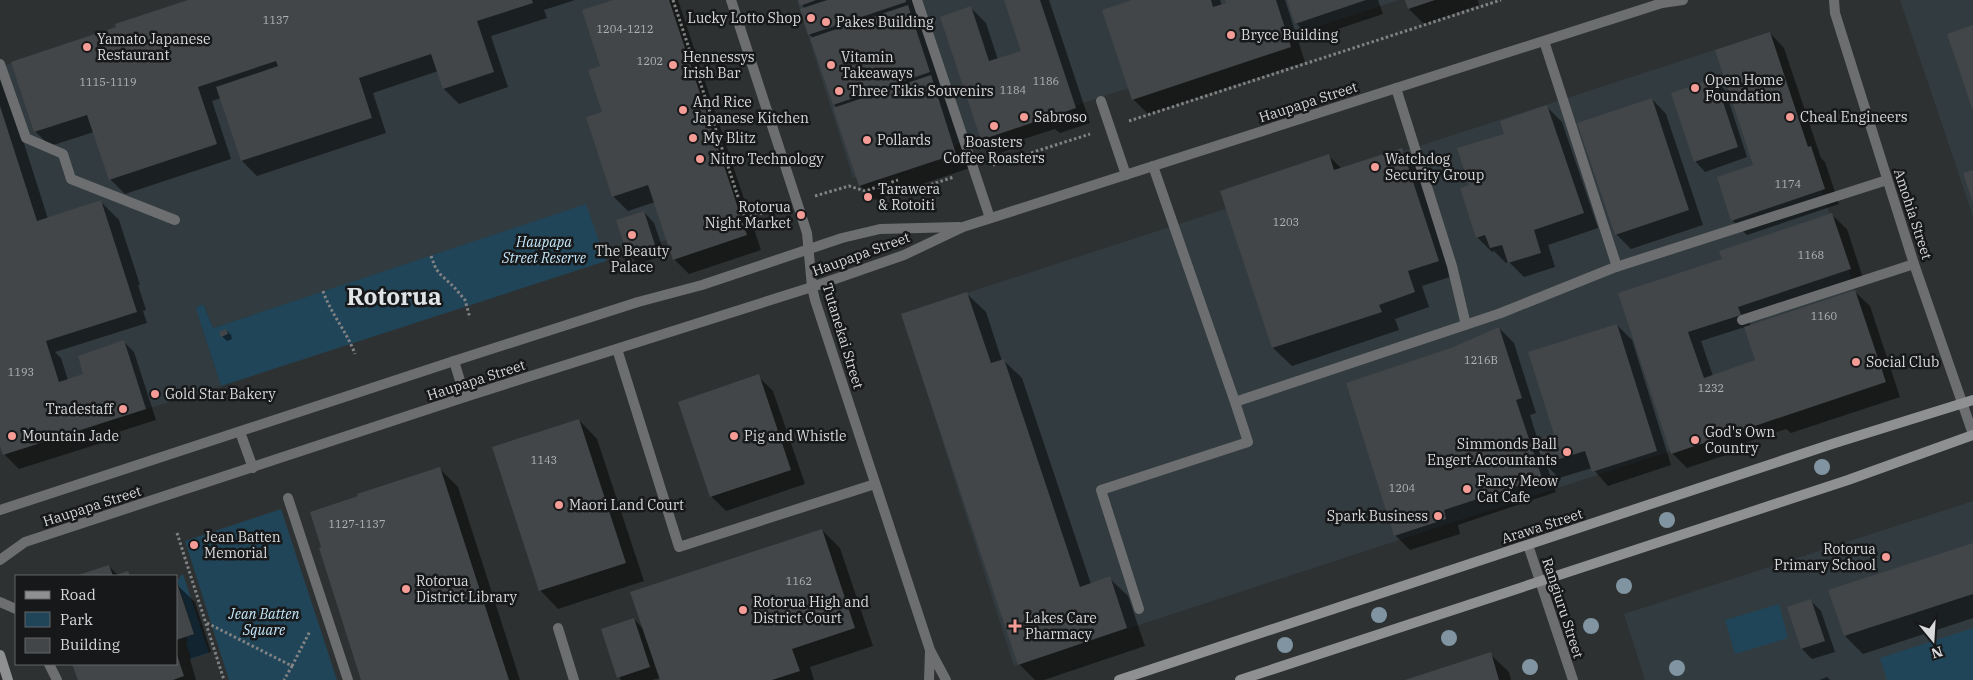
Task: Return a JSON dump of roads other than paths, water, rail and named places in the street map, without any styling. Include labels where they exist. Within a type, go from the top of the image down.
[{"type":"main road","name":"Arawa Street","points":[[1119,680],[1835,443],[1968,401]]},
{"type":"main road","points":[[1240,680],[1540,583],[1848,480],[1973,434]]},
{"type":"main road","points":[[0,655],[8,680]]},
{"type":"street","name":"Tutanekai Street","points":[[731,0],[807,233],[812,287],[930,650],[946,680]]},
{"type":"street","points":[[917,0],[990,218]]},
{"type":"street","name":"Haupapa Street","points":[[0,560],[25,542],[465,397],[812,287],[904,256],[963,228],[990,218],[1665,1],[1683,0]]},
{"type":"street","name":"Amohia Street","points":[[1834,0],[1835,13],[1914,264],[1968,401],[1973,434]]},
{"type":"street","points":[[1544,41],[1617,267]]},
{"type":"street","points":[[0,64],[26,138],[63,154],[71,179],[175,220]]},
{"type":"street","points":[[1396,88],[1452,266],[1466,325]]},
{"type":"street","points":[[1102,101],[1126,175]]},
{"type":"street","points":[[1140,609],[1101,490],[1248,442],[1235,402],[1197,307],[1153,166]]},
{"type":"street","points":[[1235,402],[1466,325],[1617,267],[1887,180]]},
{"type":"street","name":"Haupapa Street","points":[[0,510],[638,302],[702,285],[842,238],[880,229],[963,228]]},
{"type":"street","points":[[1742,320],[1914,264]]},
{"type":"street","points":[[618,349],[679,548],[875,484]]},
{"type":"street","points":[[454,362],[465,397]]},
{"type":"street","points":[[240,432],[253,468]]},
{"type":"street","points":[[288,498],[348,680]]},
{"type":"street","name":"Rangiuru Street","points":[[1528,545],[1573,680]]},
{"type":"street","points":[[0,602],[15,609]]},
{"type":"street","points":[[558,628],[574,680]]},
{"type":"street","name":"Tutanekai Street","points":[[929,680],[930,650]]},
{"type":"street","points":[[49,665],[56,680]]},
{"type":"place","name":"Lucky Lotto Shop","points":[[811,18]]},
{"type":"place","name":"Pakes Building","points":[[826,22]]},
{"type":"place","name":"Bryce Building","points":[[1231,35]]},
{"type":"place","name":"Yamato Japanese Restaurant","points":[[87,47]]},
{"type":"place","name":"Hennessys Irish Bar","points":[[673,65]]},
{"type":"place","name":"Vitamin Takeaways","points":[[831,65]]},
{"type":"place","name":"Open Home Foundation","points":[[1695,88]]},
{"type":"place","name":"Three Tikis Souvenirs","points":[[839,91]]},
{"type":"place","name":"And Rice Japanese Kitchen","points":[[683,110]]},
{"type":"place","name":"Sabroso","points":[[1024,117]]},
{"type":"place","name":"Cheal Engineers","points":[[1790,117]]},
{"type":"place","name":"Boasters Coffee Roasters","points":[[994,126]]},
{"type":"place","name":"My Blitz","points":[[693,138]]},
{"type":"place","name":"Pollards","points":[[867,140]]},
{"type":"place","name":"Nitro Technology","points":[[700,159]]},
{"type":"place","name":"Watchdog Security Group","points":[[1375,167]]},
{"type":"place","name":"Tarawera & Rotoiti","points":[[868,197]]},
{"type":"place","name":"Rotorua Night Market","points":[[801,215]]},
{"type":"place","name":"The Beauty Palace","points":[[632,235]]},
{"type":"place","name":"Social Club","points":[[1856,362]]},
{"type":"place","name":"Gold Star Bakery","points":[[155,394]]},
{"type":"place","name":"Tradestaff","points":[[123,409]]},
{"type":"place","name":"Mountain Jade","points":[[12,436]]},
{"type":"place","name":"Pig and Whistle","points":[[734,436]]},
{"type":"place","name":"God's Own Country","points":[[1695,440]]},
{"type":"place","name":"Simmonds Ball Engert Accountants","points":[[1567,452]]},
{"type":"place","name":"Fancy Meow Cat Cafe","points":[[1467,489]]},
{"type":"place","name":"Maori Land Court","points":[[559,505]]},
{"type":"place","name":"Spark Business","points":[[1438,516]]},
{"type":"place","name":"Jean Batten Memorial","points":[[194,545]]},
{"type":"place","name":"Rotorua Primary School","points":[[1886,557]]},
{"type":"place","name":"Rotorua District Library","points":[[406,589]]},
{"type":"place","name":"Rotorua High and District Court","points":[[743,610]]},
{"type":"place","name":"Lakes Care Pharmacy","points":[[1015,626]]},
{"type":"district","name":"Rotorua","points":[[394,296]]},
{"type":"park label","name":"Haupapa Street Reserve","points":[[544,250]]},
{"type":"park label","name":"Jean Batten Square","points":[[264,622]]}]
